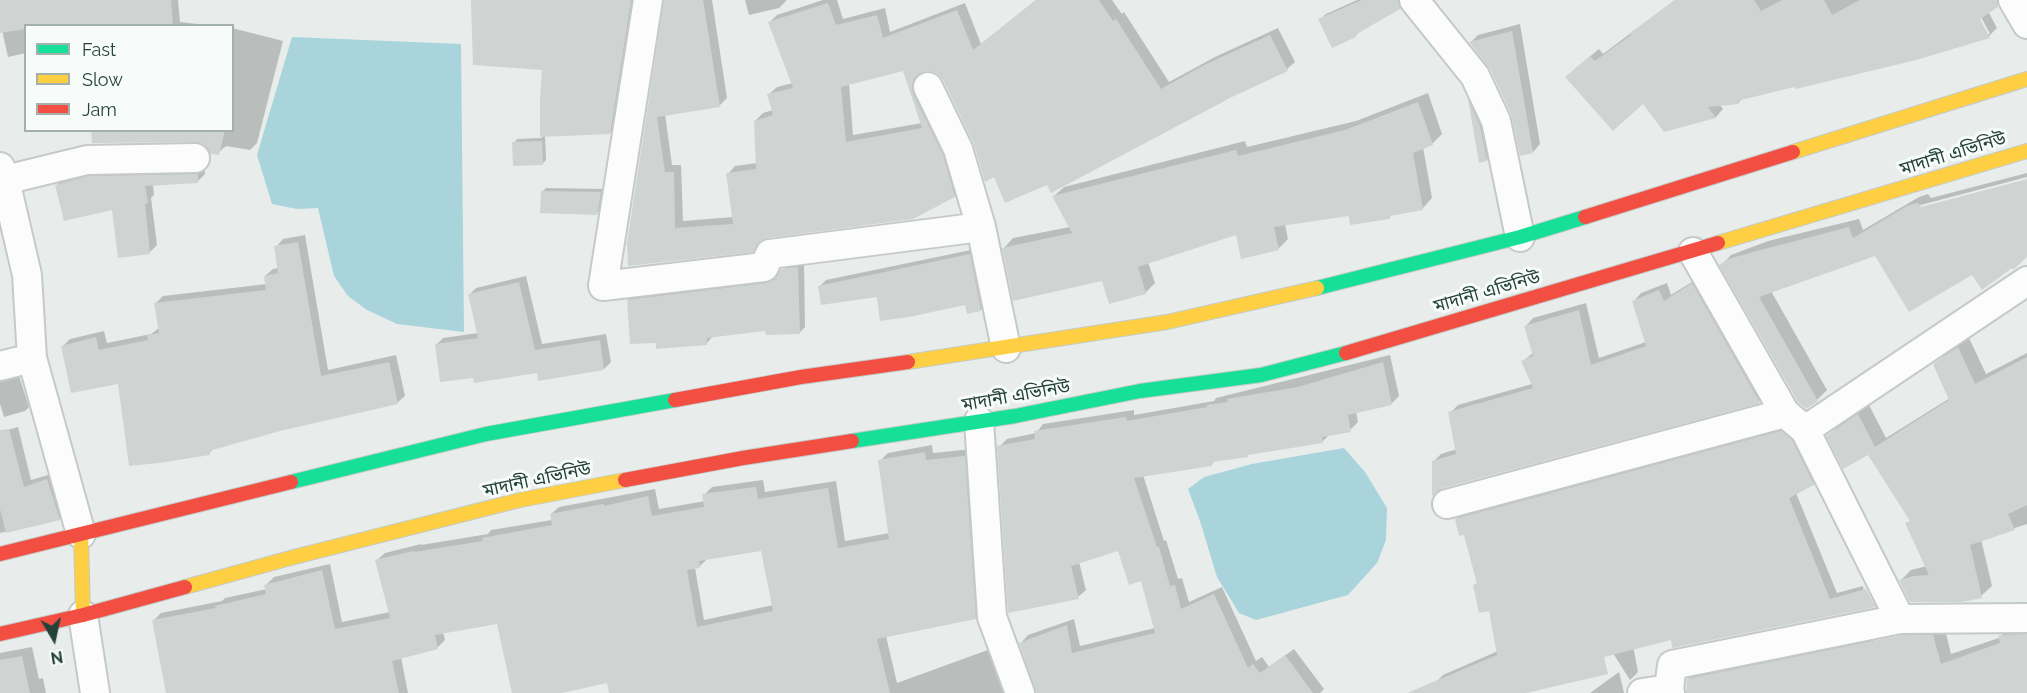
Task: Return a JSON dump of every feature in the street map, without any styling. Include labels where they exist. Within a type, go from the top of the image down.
[{"type":"main road","points":[[0,554],[486,434],[801,377],[1167,322],[1338,283],[1520,237],[2027,79]]},
{"type":"main road","name":"মাদানী এভিনিউ","points":[[0,634],[83,615],[294,557],[520,500],[743,458],[979,421],[1140,391],[1261,375],[1320,361],[1438,324],[1693,252],[2027,151]]},
{"type":"main road","points":[[81,534],[83,615]]},
{"type":"street","points":[[648,0],[603,286],[765,267],[770,254],[981,227]]},
{"type":"street","points":[[1414,0],[1475,76],[1496,121],[1520,237]]},
{"type":"street","points":[[2013,0],[2027,24]]},
{"type":"street","points":[[928,87],[958,149],[981,227],[1006,348]]},
{"type":"street","points":[[81,534],[33,358],[27,275],[3,174],[87,160],[195,158]]},
{"type":"street","points":[[1693,252],[1795,422],[1900,619]]},
{"type":"street","points":[[1447,504],[1795,422],[2027,281]]},
{"type":"street","points":[[0,366],[33,358]]},
{"type":"street","points":[[979,421],[992,617],[1020,693]]},
{"type":"street","points":[[83,615],[95,693]]},
{"type":"street","points":[[1661,692],[1672,664],[1900,619],[2027,618]]},
{"type":"water","points":[[292,37],[461,44],[464,332],[397,324],[367,310],[348,296],[334,276],[318,208],[297,209],[272,204],[257,155]]},
{"type":"water","points":[[1344,448],[1365,472],[1387,508],[1386,540],[1377,563],[1348,595],[1256,620],[1239,613],[1217,577],[1188,489],[1204,477],[1252,464]]},
{"type":"building","points":[[0,0],[171,0],[173,24],[24,24],[24,29],[0,33]]},
{"type":"building","points":[[471,0],[631,0],[610,134],[540,137],[542,70],[473,65]]},
{"type":"building","points":[[664,0],[703,0],[720,107],[657,117],[665,172],[674,172],[675,228],[733,224],[726,173],[756,169],[754,121],[773,115],[767,94],[793,88],[768,22],[828,3],[836,25],[877,15],[883,38],[957,10],[973,50],[1036,0],[1099,0],[1113,21],[1116,19],[1161,89],[1206,64],[1270,35],[1288,71],[1232,97],[1051,193],[1047,185],[1005,203],[994,177],[985,182],[973,142],[943,80],[937,73],[921,72],[914,78],[913,94],[943,155],[955,197],[913,219],[768,238],[760,241],[753,252],[628,266],[627,243]],"holes":[[[903,71],[922,128],[846,142],[841,87]]]},
{"type":"building","points":[[1362,0],[1398,0],[1400,9],[1355,35],[1356,37],[1332,48],[1318,19]]},
{"type":"building","points":[[1675,0],[1754,0],[1761,11],[1782,0],[1824,0],[1832,15],[1860,0],[1997,0],[1998,7],[1980,19],[1990,38],[1916,60],[1737,101],[1739,104],[1708,107],[1716,118],[1664,132],[1643,104],[1613,131],[1565,77],[1590,56],[1595,61]]},
{"type":"building","points":[[1512,31],[1533,153],[1520,156],[1511,114],[1490,69],[1469,42]]},
{"type":"building","points":[[1468,99],[1480,126],[1487,161],[1479,163]]},
{"type":"building","points":[[1418,102],[1433,145],[1413,153],[1423,210],[1390,216],[1390,219],[1350,225],[1349,216],[1274,227],[1279,250],[1241,259],[1236,235],[1138,267],[1146,294],[1109,304],[1102,281],[1013,301],[1002,248],[1072,233],[1052,196],[1236,150],[1238,156],[1345,130]]},
{"type":"building","points":[[91,132],[225,132],[219,155],[211,154],[203,144],[195,142],[92,143]]},
{"type":"building","points":[[542,141],[543,165],[513,166],[512,142]]},
{"type":"building","points":[[198,174],[198,183],[145,186],[150,254],[118,258],[112,210],[64,221],[55,185],[89,176]]},
{"type":"building","points":[[2027,179],[2027,257],[2013,270],[2012,268],[1982,290],[1972,275],[1909,312],[1875,256],[1759,297],[1818,401],[1806,409],[1798,402],[1719,265],[1728,259],[1849,227],[1853,238],[1907,206],[1918,203],[1921,207]]},
{"type":"building","points":[[541,191],[601,192],[597,215],[540,213]]},
{"type":"building","points":[[298,242],[321,376],[389,362],[398,404],[280,431],[209,451],[210,455],[129,466],[118,384],[71,393],[61,346],[96,337],[99,350],[148,340],[147,335],[159,333],[154,303],[266,290],[264,276],[278,273],[274,246]]},
{"type":"building","points":[[970,254],[981,311],[967,314],[965,305],[880,321],[877,297],[821,305],[818,286]]},
{"type":"building","points":[[798,267],[800,334],[766,335],[765,331],[707,338],[707,345],[656,349],[656,343],[630,344],[627,300],[766,283],[774,280],[781,269]]},
{"type":"building","points":[[519,282],[535,350],[600,340],[604,370],[538,381],[537,373],[474,383],[473,378],[440,382],[435,344],[478,338],[468,294]]},
{"type":"building","points":[[1692,283],[1760,403],[1443,488],[1432,496],[1432,461],[1456,454],[1448,412],[1533,388],[1521,361],[1533,356],[1524,326],[1579,310],[1591,365],[1646,346],[1632,301],[1659,290],[1664,301]]},
{"type":"building","points":[[1958,347],[1975,384],[2027,357],[2027,505],[2008,514],[2015,530],[1970,545],[1982,598],[1962,602],[1910,602],[1899,580],[1929,575],[1905,523],[1910,521],[1868,455],[1843,469],[1826,436],[1858,414],[1875,447],[1949,400],[1933,364]]},
{"type":"building","points":[[1383,362],[1392,405],[1348,415],[1351,432],[1322,437],[1323,443],[1212,462],[1212,466],[1134,478],[1157,547],[1159,547],[1170,586],[1175,585],[1181,609],[1214,594],[1248,668],[1253,664],[1260,673],[1285,655],[1313,693],[1036,693],[1019,643],[1067,625],[1072,653],[1155,633],[1141,581],[1129,585],[1118,551],[1071,566],[1079,599],[1008,613],[997,446],[1035,439],[1034,431],[1126,417],[1127,421],[1207,407],[1207,405],[1228,402],[1227,399],[1298,387]]},
{"type":"building","points":[[9,429],[24,487],[47,479],[60,520],[6,533],[0,509],[0,430]]},
{"type":"building","points":[[1781,431],[1792,440],[1814,485],[1789,498],[1830,599],[1866,589],[1876,607],[1672,648],[1671,640],[1604,657],[1608,674],[1526,693],[1407,693],[1497,655],[1489,611],[1479,613],[1473,585],[1477,584],[1464,535],[1459,536],[1455,519]]},
{"type":"building","points":[[925,452],[926,460],[965,456],[976,619],[877,639],[890,693],[609,693],[607,683],[562,693],[512,693],[497,624],[435,635],[438,649],[392,661],[399,693],[166,693],[152,620],[216,608],[215,606],[266,594],[264,585],[322,570],[335,629],[390,618],[375,560],[413,551],[483,541],[482,538],[552,525],[550,514],[603,504],[604,506],[648,496],[652,516],[704,507],[702,494],[756,487],[758,499],[828,488],[838,548],[889,539],[878,460]],"holes":[[[761,551],[773,611],[697,627],[687,570],[700,568],[699,561]]]},
{"type":"building","points":[[2027,634],[2027,693],[1686,693],[1687,679],[1902,635],[1933,635],[1941,664],[2000,643],[1998,636]]},
{"type":"building","points":[[22,656],[30,693],[0,693],[0,660]]},
{"type":"traffic: fast","points":[[1317,288],[1520,237],[1585,217]]},
{"type":"traffic: fast","points":[[852,441],[1015,416],[1140,391],[1261,375],[1346,353]]},
{"type":"traffic: fast","points":[[291,482],[486,434],[675,400]]},
{"type":"traffic: slow","points":[[1793,152],[2027,79]]},
{"type":"traffic: slow","points":[[1718,243],[2027,151]]},
{"type":"traffic: slow","points":[[908,362],[1167,322],[1317,288]]},
{"type":"traffic: slow","points":[[185,587],[520,500],[625,480]]},
{"type":"traffic: slow","points":[[81,534],[83,615]]},
{"type":"traffic: jam","points":[[1585,217],[1793,152]]},
{"type":"traffic: jam","points":[[1346,353],[1718,243]]},
{"type":"traffic: jam","points":[[675,400],[801,377],[908,362]]},
{"type":"traffic: jam","points":[[625,480],[852,441]]},
{"type":"traffic: jam","points":[[0,554],[291,482]]},
{"type":"traffic: jam","points":[[0,634],[83,615],[185,587]]}]
